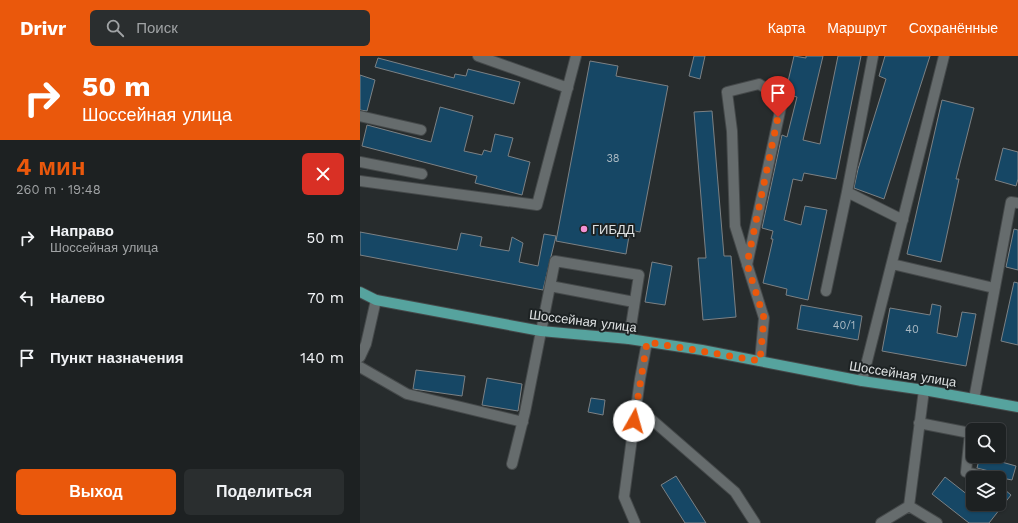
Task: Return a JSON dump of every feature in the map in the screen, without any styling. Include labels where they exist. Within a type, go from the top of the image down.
[{"type":"main road","name":"Шоссейная улица","points":[[360,292],[376,300],[540,331],[629,339],[760,361],[862,381],[924,390],[1018,407]]},
{"type":"lane","points":[[360,181],[537,205],[576,56]]},
{"type":"lane","points":[[826,291],[874,56]]},
{"type":"lane","points":[[862,381],[944,56]]},
{"type":"lane","points":[[483,57],[568,88]]},
{"type":"lane","points":[[747,264],[782,102],[775,94],[758,84],[727,92],[732,131],[735,226],[764,318],[760,361]]},
{"type":"lane","points":[[360,116],[421,130]]},
{"type":"lane","points":[[360,162],[422,174]]},
{"type":"lane","points":[[847,192],[903,220]]},
{"type":"lane","points":[[974,399],[1011,202],[1018,203]]},
{"type":"lane","points":[[512,464],[523,422],[555,261],[639,275],[629,339]]},
{"type":"lane","points":[[892,264],[994,288]]},
{"type":"lane","points":[[550,286],[634,302]]},
{"type":"lane","points":[[360,357],[366,344],[376,300]]},
{"type":"lane","points":[[635,523],[624,497],[636,406],[647,342]]},
{"type":"lane","points":[[360,367],[407,394],[456,404],[523,422]]},
{"type":"lane","points":[[909,506],[924,390]]},
{"type":"lane","points":[[636,406],[735,492],[755,523]]},
{"type":"lane","points":[[919,423],[970,433],[966,471]]},
{"type":"lane","points":[[881,523],[909,506]]},
{"type":"lane","points":[[909,506],[937,523]]},
{"type":"building","points":[[694,56],[705,56],[700,79],[689,76]]},
{"type":"building","points":[[794,56],[806,58],[806,56],[823,56],[803,140],[820,144],[838,56],[861,56],[836,179],[804,173],[802,181],[793,179],[784,220],[801,225],[805,206],[827,210],[808,300],[786,295],[787,289],[763,283],[773,239],[771,239],[773,231],[762,228],[782,135],[787,137],[797,97],[785,94]]},
{"type":"building","points":[[885,56],[930,56],[884,199],[854,188],[858,169],[886,79],[879,76]]},
{"type":"building","points":[[378,58],[454,78],[455,74],[466,76],[468,69],[520,82],[514,104],[375,67]]},
{"type":"building","points":[[590,61],[618,66],[616,76],[668,86],[640,232],[630,230],[626,254],[556,241]]},
{"type":"building","points":[[360,75],[375,80],[367,111],[360,110]]},
{"type":"building","points":[[942,100],[974,108],[956,179],[959,179],[941,262],[907,254]]},
{"type":"building","points":[[440,107],[473,116],[464,151],[482,155],[484,150],[491,152],[495,134],[513,138],[508,156],[530,162],[522,195],[475,183],[477,176],[362,146],[367,125],[431,142]]},
{"type":"building","points":[[712,111],[724,256],[731,256],[736,317],[703,320],[698,258],[706,258],[694,112]]},
{"type":"building","points":[[1003,148],[1018,152],[1018,179],[1016,186],[995,180]]},
{"type":"building","points":[[1014,229],[1018,230],[1018,270],[1006,267]]},
{"type":"building","points":[[360,232],[457,250],[461,233],[482,237],[480,246],[509,251],[512,237],[523,243],[519,262],[538,266],[544,234],[556,236],[543,290],[360,255]]},
{"type":"building","points":[[652,262],[672,266],[665,305],[645,302]]},
{"type":"building","points":[[1014,282],[1018,283],[1018,345],[1001,341]]},
{"type":"building","points":[[932,304],[941,306],[937,333],[957,337],[962,312],[976,314],[966,366],[882,351],[890,308],[930,315]]},
{"type":"building","points":[[801,305],[862,316],[858,340],[797,329]]},
{"type":"building","points":[[416,370],[465,376],[462,396],[413,389]]},
{"type":"building","points":[[487,378],[522,384],[518,411],[482,405]]},
{"type":"building","points":[[591,398],[605,400],[603,415],[588,412]]},
{"type":"building","points":[[978,463],[1005,463],[1016,466],[1012,480],[1006,479],[1006,471],[989,471],[977,468]]},
{"type":"building","points":[[676,476],[706,523],[685,523],[661,485]]},
{"type":"building","points":[[945,477],[966,494],[966,511],[998,511],[989,523],[969,523],[932,494]]},
{"type":"building","points":[[1006,491],[1011,495],[1006,501]]},
{"type":"place","name":"ГИБДД","points":[[584,229]]},
{"type":"route","points":[[634,421],[647,342],[702,350],[760,361],[764,318],[747,264],[778,117]]}]
